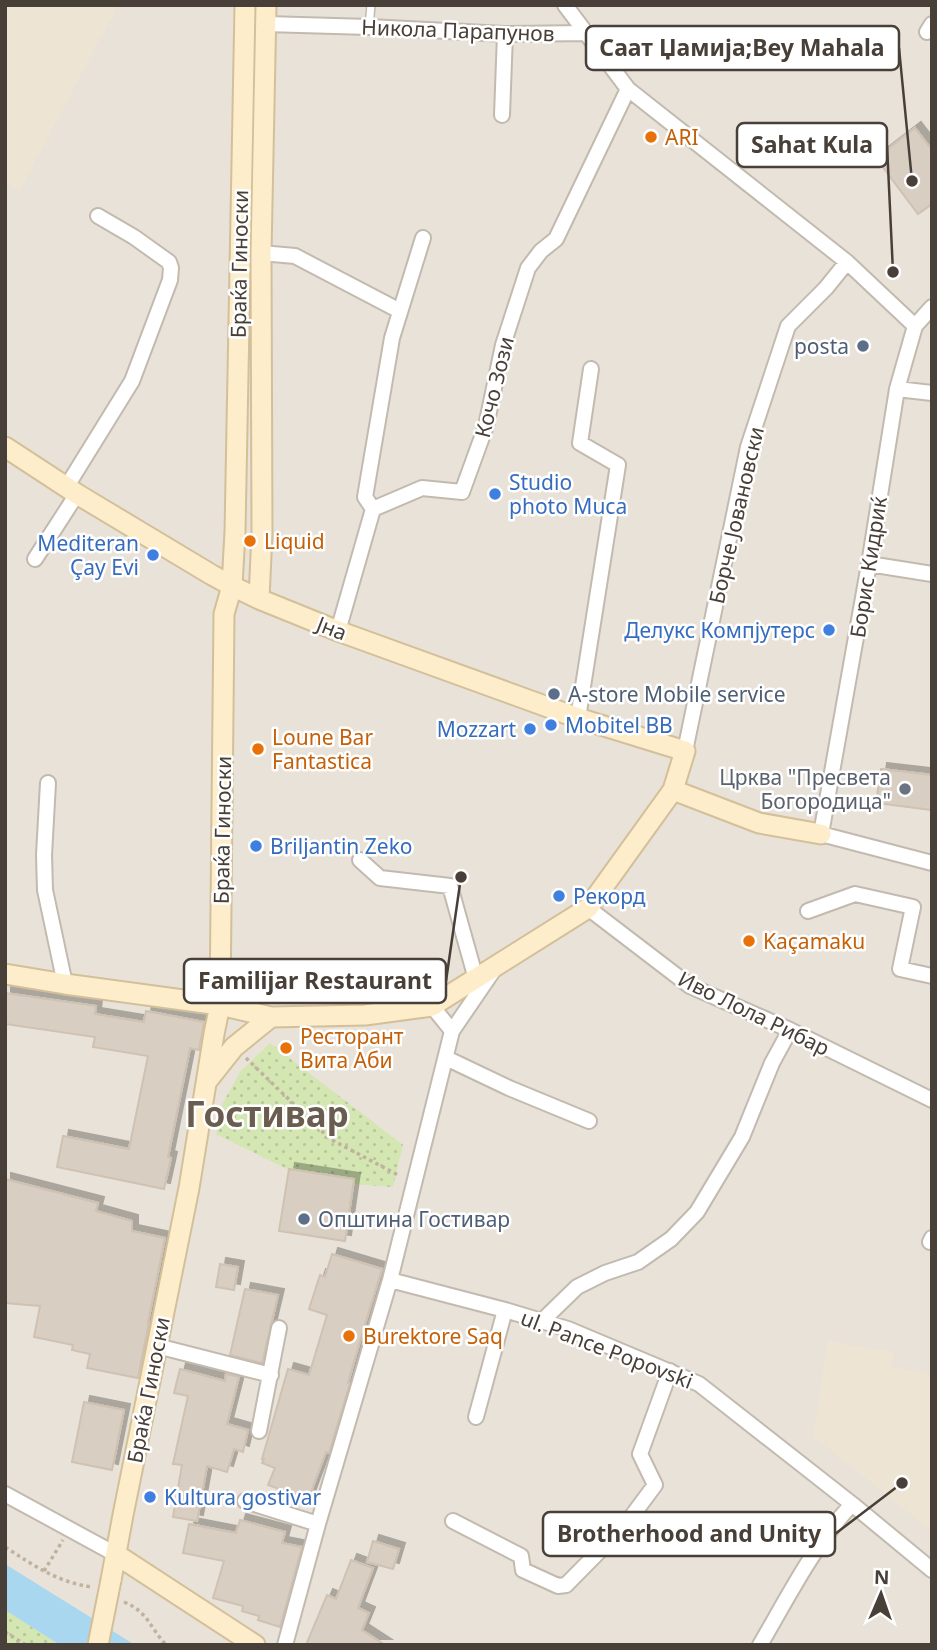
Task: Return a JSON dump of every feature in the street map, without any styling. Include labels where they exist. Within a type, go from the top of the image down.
[{"type":"street","name":"Браќа Гиноски","points":[[98,1645],[106,1586],[117,1555],[189,1188],[220,1005],[224,614],[232,586],[235,532],[244,5]]},
{"type":"street","points":[[565,5],[628,89],[848,261],[915,326]]},
{"type":"street","name":"Браќа Гиноски","points":[[259,599],[262,533],[261,253],[266,15]]},
{"type":"street","name":"Никола Парапунов","points":[[266,15],[369,27],[505,34],[587,33]]},
{"type":"street","points":[[502,115],[505,34]]},
{"type":"street","name":"Кочо Зози","points":[[373,509],[422,488],[462,492],[486,426],[503,345],[528,268],[541,251],[556,239],[628,89]]},
{"type":"street","points":[[35,559],[132,381],[170,280],[169,262],[98,216]]},
{"type":"street","points":[[338,631],[373,509],[365,497],[391,338],[423,238]]},
{"type":"street","points":[[261,253],[295,256],[400,312]]},
{"type":"street","name":"Борче Јовановски","points":[[685,751],[748,447],[788,326],[826,288],[848,261]]},
{"type":"street","name":"Борис Кидриќ","points":[[821,834],[897,389],[915,326],[932,307]]},
{"type":"street","points":[[578,718],[618,465],[580,443],[591,369]]},
{"type":"street","points":[[897,389],[932,393]]},
{"type":"street","name":"Јна","points":[[5,447],[232,586],[259,599],[338,631],[578,718],[685,751]]},
{"type":"street","points":[[869,564],[932,574]]},
{"type":"street","points":[[5,974],[220,1005],[271,1017],[365,1015],[432,1006],[588,908],[673,790],[685,751]]},
{"type":"street","points":[[48,783],[45,890],[65,984]]},
{"type":"street","points":[[673,790],[759,823],[821,834],[932,863]]},
{"type":"street","points":[[360,860],[380,878],[450,886],[476,979]]},
{"type":"street","points":[[808,911],[855,894],[913,907],[900,969],[932,976]]},
{"type":"street","name":"Иво Лола Рибар","points":[[588,908],[690,986],[790,1030],[932,1100]]},
{"type":"street","points":[[285,1645],[390,1280],[452,1031],[495,968]]},
{"type":"street","points":[[432,1006],[452,1031]]},
{"type":"street","points":[[206,1082],[234,1047],[271,1017]]},
{"type":"street","points":[[542,1321],[577,1287],[605,1273],[638,1262],[671,1239],[697,1212],[742,1137],[772,1063],[790,1030]]},
{"type":"street","points":[[446,1058],[589,1121]]},
{"type":"street","name":"ul. Pance Popovski","points":[[390,1280],[568,1329],[699,1384],[932,1570]]},
{"type":"street","points":[[476,1417],[505,1310]]},
{"type":"street","points":[[259,1431],[279,1328]]},
{"type":"street","points":[[157,1346],[271,1375]]},
{"type":"street","points":[[453,1521],[521,1556],[523,1570],[558,1586],[566,1585],[626,1524],[655,1485],[640,1454],[670,1371]]},
{"type":"street","points":[[5,1494],[117,1555],[255,1645]]},
{"type":"street","points":[[245,1501],[318,1524]]},
{"type":"street","points":[[760,1645],[818,1546],[852,1504]]},
{"type":"lane","points":[[369,27],[370,5]]},
{"type":"path","points":[[234,1047],[330,1139],[415,1183]]},
{"type":"path","points":[[44,1571],[62,1540],[71,1544]]},
{"type":"path","points":[[5,1547],[65,1582],[91,1587],[106,1586]]},
{"type":"path","points":[[123,1601],[144,1614],[166,1645]]},
{"type":"path","points":[[5,1632],[26,1645]]},
{"type":"shaded area","points":[[5,5],[932,5],[932,1645],[5,1645]]},
{"type":"shaded area","points":[[5,5],[118,5],[20,190],[5,182]]},
{"type":"shaded area","points":[[828,1341],[894,1352],[891,1366],[932,1374],[932,1531],[813,1436]]},
{"type":"green space","points":[[270,1043],[403,1145],[393,1187],[311,1181],[216,1134],[223,1103],[240,1072]]},
{"type":"green space","points":[[5,1610],[60,1645],[5,1645]]},
{"type":"water","points":[[5,1564],[135,1645],[60,1645],[5,1610]]},
{"type":"building","points":[[915,128],[932,150],[932,204],[918,214],[876,158]]},
{"type":"building","name":"Црква \"Пресвета Богородица\"","points":[[881,769],[932,775],[932,810],[876,803]]},
{"type":"building","points":[[5,993],[96,1006],[95,1014],[144,1022],[146,1011],[204,1022],[199,1050],[190,1048],[164,1189],[57,1167],[63,1136],[129,1149],[148,1056],[93,1047],[95,1037],[5,1024]]},
{"type":"building","points":[[289,1169],[354,1179],[345,1241],[279,1231]]},
{"type":"building","points":[[5,1179],[98,1203],[96,1211],[132,1221],[132,1231],[165,1238],[138,1378],[87,1368],[90,1354],[72,1350],[73,1345],[34,1337],[40,1306],[5,1303]]},
{"type":"building","points":[[332,1254],[382,1269],[329,1453],[326,1452],[308,1500],[268,1485],[275,1468],[262,1463],[262,1459],[288,1369],[309,1375],[327,1315],[309,1309],[320,1275],[325,1277]]},
{"type":"building","points":[[220,1264],[238,1267],[234,1290],[216,1287]]},
{"type":"building","points":[[245,1289],[278,1295],[262,1363],[230,1355]]},
{"type":"building","points":[[180,1369],[225,1381],[226,1374],[239,1377],[227,1424],[248,1430],[243,1452],[234,1449],[227,1472],[207,1466],[197,1521],[173,1517],[182,1465],[173,1464],[188,1396],[174,1393]]},
{"type":"building","points":[[84,1402],[124,1410],[112,1470],[72,1462]]},
{"type":"building","points":[[240,1520],[285,1532],[282,1543],[302,1547],[280,1627],[242,1611],[243,1606],[213,1598],[224,1561],[183,1553],[189,1524],[236,1533]]},
{"type":"building","points":[[373,1541],[399,1549],[393,1569],[367,1562]]},
{"type":"building","points":[[351,1560],[373,1568],[358,1608],[369,1613],[362,1630],[385,1645],[306,1645],[327,1595],[336,1599]]},
{"type":"place","name":"ARI","points":[[651,137]]},
{"type":"place","name":"Саат Џамија;Bey Mahala","points":[[912,181]]},
{"type":"place","name":"Sahat Kula","points":[[893,272]]},
{"type":"place","name":"posta","points":[[863,346]]},
{"type":"place","name":"Studio photo Muca","points":[[495,494]]},
{"type":"place","name":"Liquid","points":[[250,541]]},
{"type":"place","name":"Mediteran Çay Evi","points":[[153,555]]},
{"type":"place","name":"Делукс Компјутерс","points":[[829,630]]},
{"type":"place","name":"A-store Mobile service","points":[[554,694]]},
{"type":"place","name":"Mobitel BB","points":[[551,725]]},
{"type":"place","name":"Mozzart","points":[[530,729]]},
{"type":"place","name":"Loune Bar Fantastica","points":[[258,749]]},
{"type":"place","name":"Црква \"Пресвета Богородица\"","points":[[905,789]]},
{"type":"place","name":"Briljantin Zeko","points":[[256,846]]},
{"type":"place","name":"Familijar Restaurant","points":[[461,877]]},
{"type":"place","name":"Рекорд","points":[[559,896]]},
{"type":"place","name":"Kaçamaku","points":[[749,941]]},
{"type":"place","name":"Ресторант Вита Аби","points":[[286,1048]]},
{"type":"place","name":"Општина Гостивар","points":[[304,1219]]},
{"type":"place","name":"Burektore Saq","points":[[349,1336]]},
{"type":"place","name":"Brotherhood and Unity","points":[[902,1483]]},
{"type":"place","name":"Kultura gostivar","points":[[150,1497]]},
{"type":"district","name":"Гостивар","points":[[267,1113]]}]
